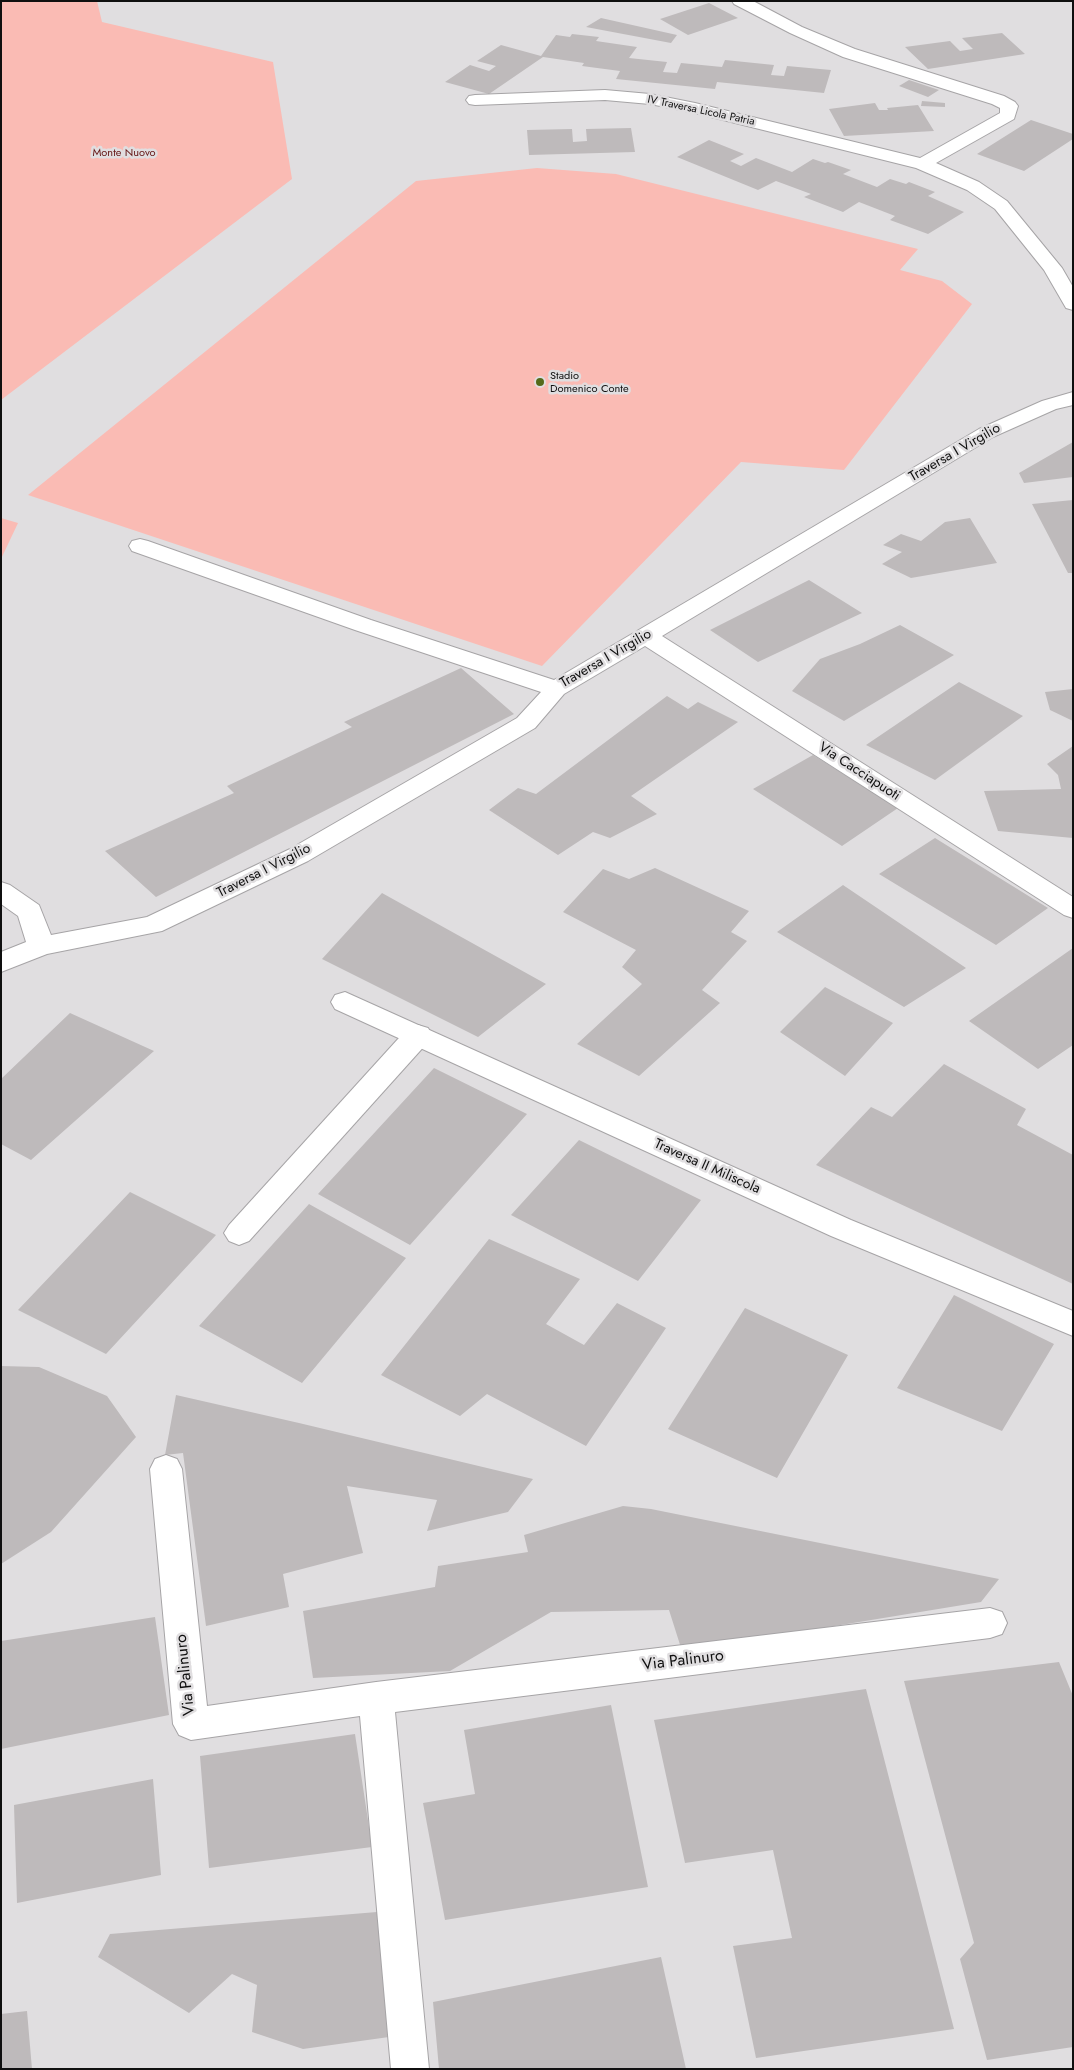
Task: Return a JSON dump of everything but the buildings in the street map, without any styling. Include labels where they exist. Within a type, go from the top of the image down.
[{"type":"street","points":[[740,1],[849,54],[998,100],[1009,106],[1008,115],[922,164]]},
{"type":"street","name":"IV Traversa Licola Patria","points":[[475,100],[605,95],[650,99],[695,108],[922,164],[973,186],[1001,205],[1052,268],[1073,304]]},
{"type":"street","name":"Traversa I Virgilio","points":[[1,963],[42,946],[153,925],[299,855],[526,723],[556,688],[986,433],[1049,405],[1073,398]]},
{"type":"street","points":[[140,546],[363,625],[556,688]]},
{"type":"street","name":"Via Cacciapuoti","points":[[646,636],[1073,909]]},
{"type":"street","points":[[1,891],[30,911],[42,946]]},
{"type":"street","name":"Traversa II Miliscola","points":[[345,1002],[841,1228],[1073,1324]]},
{"type":"street","points":[[239,1233],[418,1035]]},
{"type":"street","name":"Via Palinuro","points":[[166,1469],[191,1724],[376,1698],[990,1623]]},
{"type":"street","points":[[376,1698],[410,2069]]},
{"type":"green space","name":"Monte Nuovo","points":[[1,1],[97,1],[102,22],[273,62],[292,179],[1,400]]},
{"type":"green space","name":"Stadio Domenico Conte","points":[[537,168],[616,174],[918,249],[900,270],[942,281],[972,304],[844,470],[741,462],[542,666],[28,495],[416,181]]},
{"type":"green space","points":[[1,518],[18,523],[1,559]]},
{"type":"place","name":"Stadio Domenico Conte","points":[[540,382]]}]
